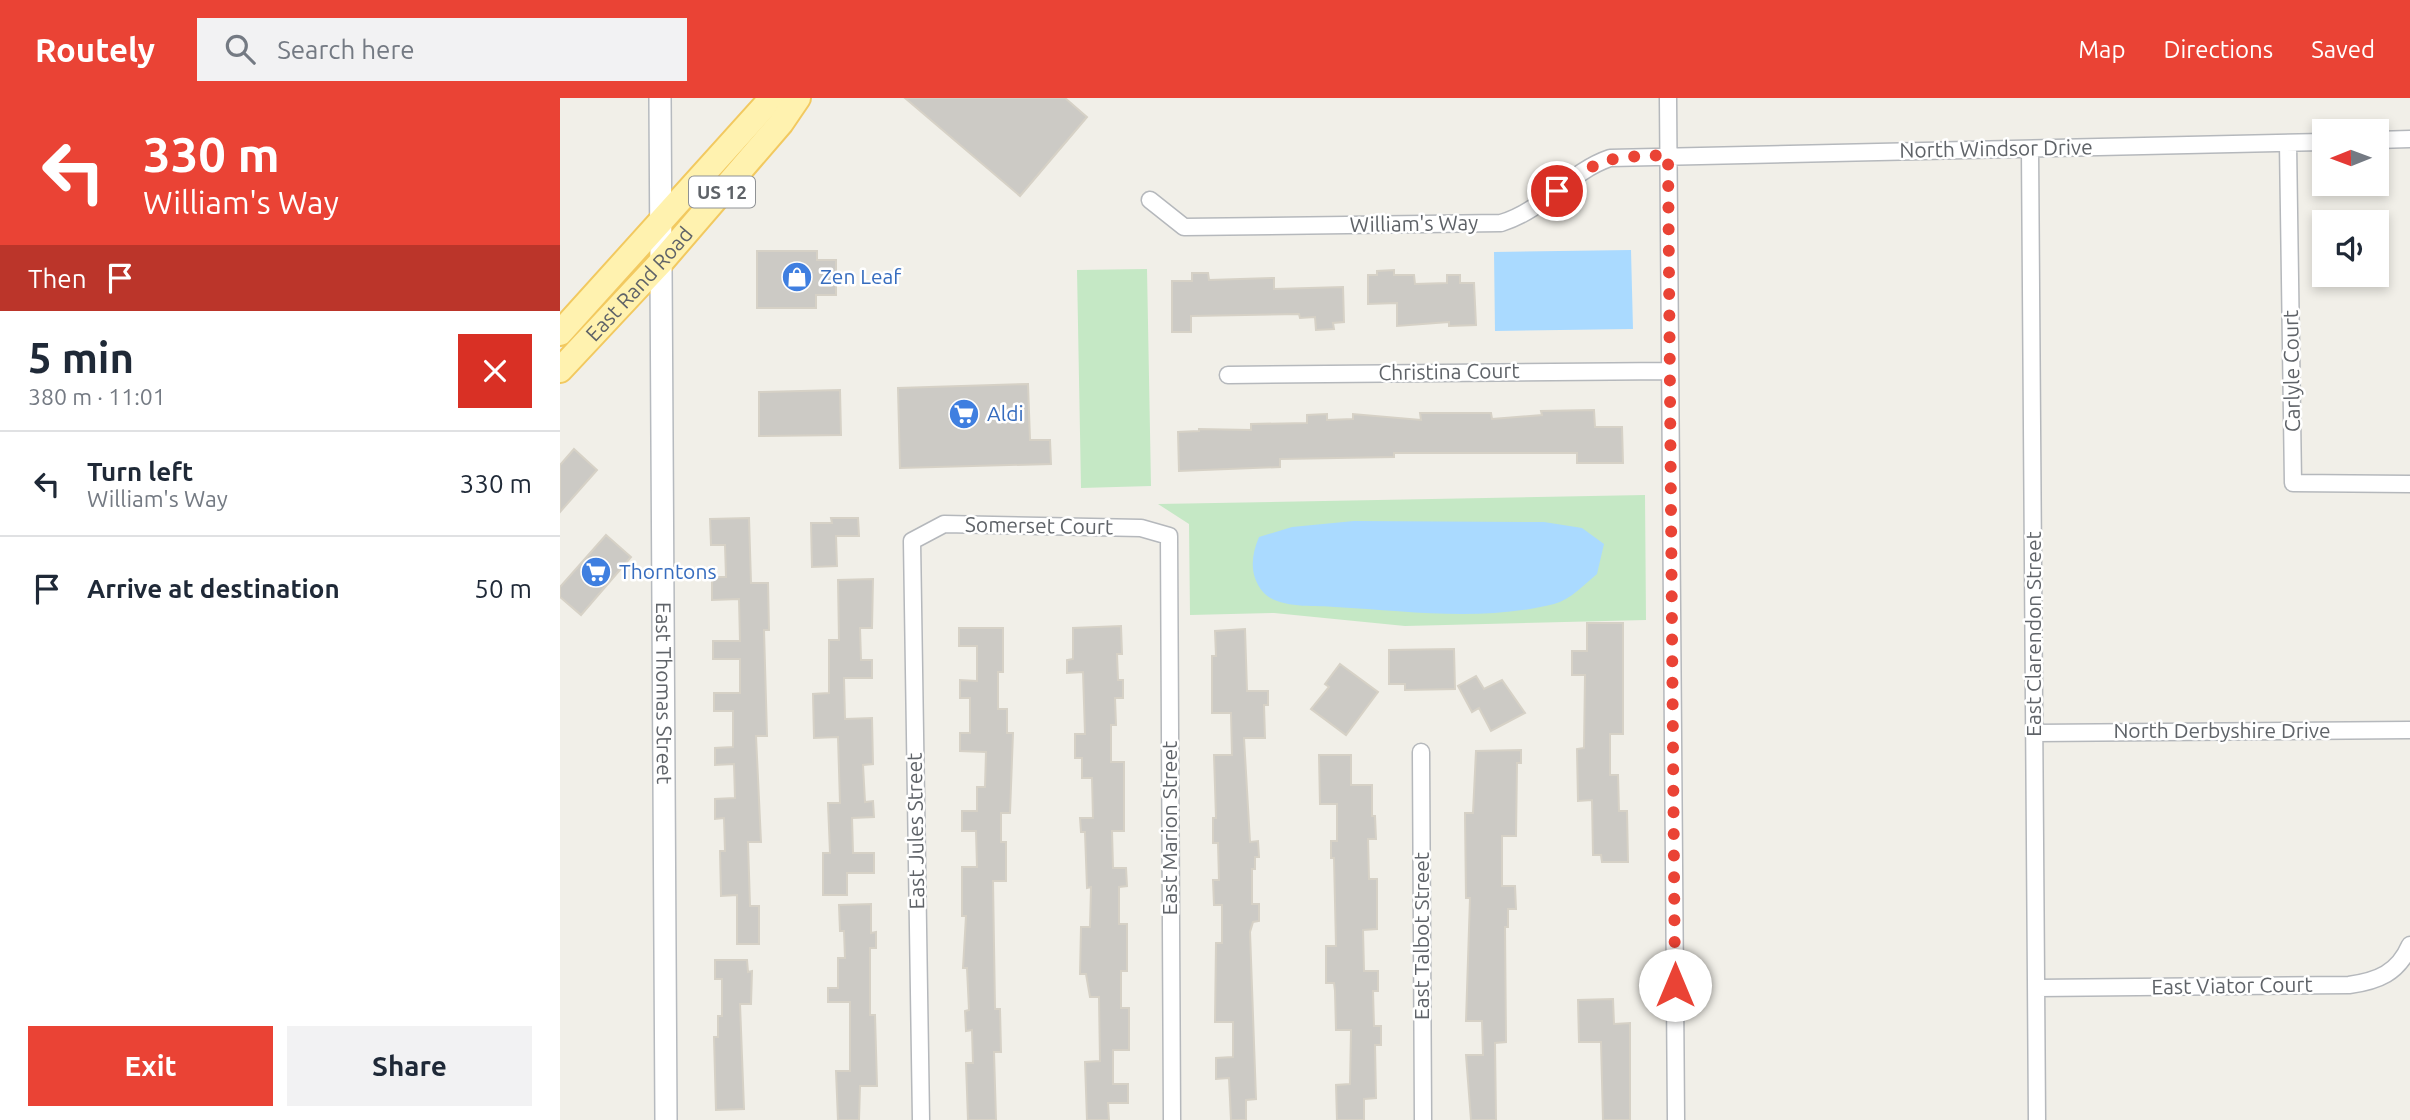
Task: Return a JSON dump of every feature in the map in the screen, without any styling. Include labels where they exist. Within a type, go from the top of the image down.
[{"type":"main road","name":"East Rand Road","points":[[560,333],[772,98]]},
{"type":"main road","name":"East Rand Road","points":[[560,370],[662,261],[781,123],[798,98]]},
{"type":"street","name":"East Thomas Street","points":[[660,98],[666,1120]]},
{"type":"street","points":[[1668,98],[1676,1120]]},
{"type":"street","points":[[2389,140],[2410,139]]},
{"type":"street","name":"North Windsor Drive","points":[[1668,155],[2312,142]]},
{"type":"street","name":"Carlyle Court","points":[[2288,143],[2294,483],[2410,484]]},
{"type":"street","name":"East Clarendon Street","points":[[2030,149],[2037,1120]]},
{"type":"street","name":"William's Way","points":[[1150,200],[1184,227],[1501,223],[1521,217],[1541,204],[1590,165],[1610,158],[1668,155]]},
{"type":"street","name":"Christina Court","points":[[1228,374],[1670,371]]},
{"type":"street","name":"Somerset Court","points":[[912,541],[944,524],[1141,528],[1169,536]]},
{"type":"street","name":"East Marion Street","points":[[1169,536],[1172,1120]]},
{"type":"street","name":"East Jules Street","points":[[912,541],[921,1120]]},
{"type":"street","name":"North Derbyshire Drive","points":[[2035,733],[2410,730]]},
{"type":"street","name":"East Talbot Street","points":[[1421,752],[1423,1120]]},
{"type":"street","name":"East Viator Court","points":[[2037,988],[2374,982],[2392,971],[2410,945]]},
{"type":"green space","points":[[1147,269],[1151,486],[1081,488],[1077,270]]},
{"type":"green space","points":[[1645,495],[1646,620],[1405,626],[1274,613],[1190,615],[1189,524],[1158,504]]},
{"type":"water","points":[[1631,250],[1633,329],[1495,331],[1494,252]]},
{"type":"water","points":[[1354,521],[1544,522],[1582,528],[1604,544],[1597,574],[1571,595],[1554,604],[1500,613],[1445,614],[1287,604],[1270,597],[1258,586],[1253,565],[1259,537],[1292,527]]},
{"type":"building","points":[[905,98],[1065,98],[1087,117],[1020,196]]},
{"type":"building","name":"Zen Leaf","points":[[757,251],[817,251],[817,260],[836,260],[836,295],[816,295],[816,308],[757,308]]},
{"type":"building","points":[[1394,270],[1394,275],[1414,275],[1415,284],[1447,283],[1447,275],[1460,275],[1460,283],[1474,283],[1476,325],[1449,326],[1449,322],[1397,326],[1397,303],[1368,304],[1368,275],[1377,275],[1377,271]]},
{"type":"building","points":[[1192,273],[1208,273],[1209,280],[1274,278],[1274,289],[1343,287],[1344,322],[1333,323],[1334,329],[1316,330],[1315,317],[1300,318],[1299,314],[1191,316],[1191,332],[1172,332],[1172,281],[1192,281]]},
{"type":"building","name":"Aldi","points":[[1028,384],[1030,440],[1050,440],[1051,464],[900,468],[898,388]]},
{"type":"building","points":[[840,390],[841,435],[759,436],[759,392]]},
{"type":"building","points":[[1594,410],[1595,427],[1622,427],[1623,463],[1577,463],[1577,453],[1394,453],[1394,457],[1280,459],[1280,467],[1179,471],[1178,432],[1199,429],[1251,430],[1251,424],[1307,423],[1307,415],[1327,414],[1327,420],[1353,419],[1353,414],[1421,420],[1420,413],[1491,413],[1492,419],[1542,415],[1541,411]]},
{"type":"building","points":[[574,449],[597,470],[560,512],[560,465]]},
{"type":"building","points":[[749,518],[751,583],[768,583],[769,630],[764,630],[767,736],[756,736],[761,842],[748,842],[750,906],[759,906],[759,944],[737,944],[737,895],[721,896],[720,851],[725,851],[724,818],[715,819],[715,799],[735,798],[734,764],[715,765],[715,748],[733,747],[733,711],[714,711],[714,693],[740,693],[740,659],[713,659],[713,641],[740,641],[739,599],[712,600],[712,577],[726,577],[725,545],[711,545],[710,519]]},
{"type":"building","points":[[831,518],[858,518],[859,536],[836,536],[837,566],[812,567],[811,523],[832,523]]},
{"type":"building","name":"Thorntons","points":[[606,535],[631,557],[581,615],[560,597],[560,587]]},
{"type":"building","points":[[873,579],[872,628],[860,628],[861,660],[872,660],[872,678],[844,678],[845,719],[872,718],[873,764],[863,765],[865,802],[873,801],[874,817],[852,818],[853,853],[874,853],[874,873],[847,873],[847,895],[823,895],[823,853],[830,853],[828,803],[840,803],[838,737],[814,738],[813,694],[829,693],[829,640],[839,640],[838,580]]},
{"type":"building","points":[[1587,623],[1623,623],[1623,734],[1610,734],[1610,775],[1618,775],[1619,811],[1627,811],[1628,862],[1602,862],[1601,855],[1593,855],[1592,800],[1578,801],[1577,749],[1584,748],[1585,675],[1572,675],[1572,651],[1587,651]]},
{"type":"building","points":[[1121,626],[1122,654],[1117,654],[1118,680],[1123,680],[1123,698],[1115,698],[1116,725],[1111,725],[1111,762],[1124,762],[1124,831],[1112,831],[1113,868],[1126,868],[1127,886],[1119,887],[1119,924],[1127,924],[1127,971],[1121,971],[1121,1008],[1129,1008],[1129,1050],[1113,1050],[1113,1084],[1128,1084],[1128,1103],[1108,1103],[1109,1120],[1087,1120],[1085,1062],[1100,1061],[1099,997],[1090,997],[1086,974],[1080,974],[1081,927],[1090,927],[1091,887],[1087,888],[1085,832],[1081,832],[1080,818],[1093,818],[1092,778],[1082,778],[1082,758],[1075,758],[1075,734],[1085,734],[1083,672],[1067,673],[1067,660],[1073,659],[1073,628]]},
{"type":"building","points":[[959,628],[1003,628],[1003,672],[998,672],[998,709],[1007,709],[1007,733],[1013,733],[1010,813],[1001,813],[1001,842],[1006,842],[1006,881],[993,881],[995,1009],[1000,1009],[1001,1052],[994,1052],[996,1120],[968,1120],[966,1063],[973,1063],[972,1030],[966,1031],[965,1011],[969,1010],[967,968],[963,968],[966,916],[962,916],[962,867],[977,867],[976,831],[962,831],[962,811],[977,811],[977,787],[985,787],[986,752],[960,751],[960,733],[970,733],[970,698],[960,698],[960,680],[977,681],[977,646],[959,646]]},
{"type":"building","points":[[1245,629],[1247,691],[1268,691],[1268,705],[1264,705],[1265,738],[1244,738],[1250,842],[1258,841],[1259,857],[1255,857],[1255,869],[1252,869],[1252,904],[1259,904],[1259,921],[1253,922],[1250,932],[1256,1099],[1246,1100],[1246,1120],[1231,1120],[1229,1078],[1216,1079],[1216,1058],[1233,1057],[1233,1022],[1215,1022],[1216,943],[1222,943],[1222,905],[1214,905],[1213,880],[1219,880],[1218,843],[1213,843],[1213,818],[1216,818],[1214,755],[1232,755],[1231,713],[1212,713],[1212,656],[1216,656],[1215,631]]},
{"type":"building","points":[[1454,649],[1455,689],[1405,690],[1405,684],[1389,684],[1389,650]]},
{"type":"building","points":[[1340,664],[1378,692],[1346,735],[1311,709],[1329,687],[1325,684]]},
{"type":"building","points":[[1476,676],[1484,689],[1502,680],[1525,713],[1491,731],[1479,708],[1472,712],[1458,686]]},
{"type":"building","points":[[1521,750],[1521,763],[1517,763],[1516,836],[1502,836],[1502,886],[1515,886],[1516,909],[1508,909],[1508,927],[1505,927],[1506,1042],[1495,1043],[1496,1120],[1471,1120],[1466,1055],[1483,1055],[1482,1021],[1466,1021],[1470,898],[1466,898],[1465,813],[1473,813],[1476,751]]},
{"type":"building","points":[[1319,755],[1351,755],[1351,785],[1372,785],[1372,816],[1375,816],[1376,839],[1368,839],[1369,879],[1377,879],[1377,929],[1363,930],[1364,971],[1378,971],[1378,991],[1373,991],[1374,1026],[1381,1026],[1381,1045],[1375,1045],[1376,1098],[1364,1099],[1364,1120],[1337,1120],[1336,1085],[1350,1084],[1351,1030],[1336,1030],[1334,983],[1326,983],[1326,946],[1336,946],[1334,858],[1331,858],[1331,841],[1337,841],[1337,804],[1320,804]]},
{"type":"building","points":[[871,904],[871,933],[876,932],[876,948],[870,948],[870,1015],[875,1015],[877,1086],[860,1086],[859,1120],[838,1120],[836,1071],[850,1071],[850,1002],[828,1002],[828,988],[838,988],[838,958],[845,958],[839,905]]},
{"type":"building","points":[[715,960],[747,960],[748,972],[752,971],[751,1004],[740,1004],[744,1109],[716,1110],[714,1037],[718,1037],[718,1016],[722,1016],[722,979],[715,979]]},
{"type":"building","points":[[1613,999],[1614,1024],[1630,1023],[1630,1120],[1603,1120],[1601,1042],[1579,1042],[1578,1000]]},
{"type":"place","name":"Zen Leaf","points":[[797,277]]},
{"type":"place","name":"Aldi","points":[[964,414]]},
{"type":"place","name":"Thorntons","points":[[596,572]]},
{"type":"route","points":[[1557,191],[1590,165],[1610,158],[1668,155],[1675,985]]}]
